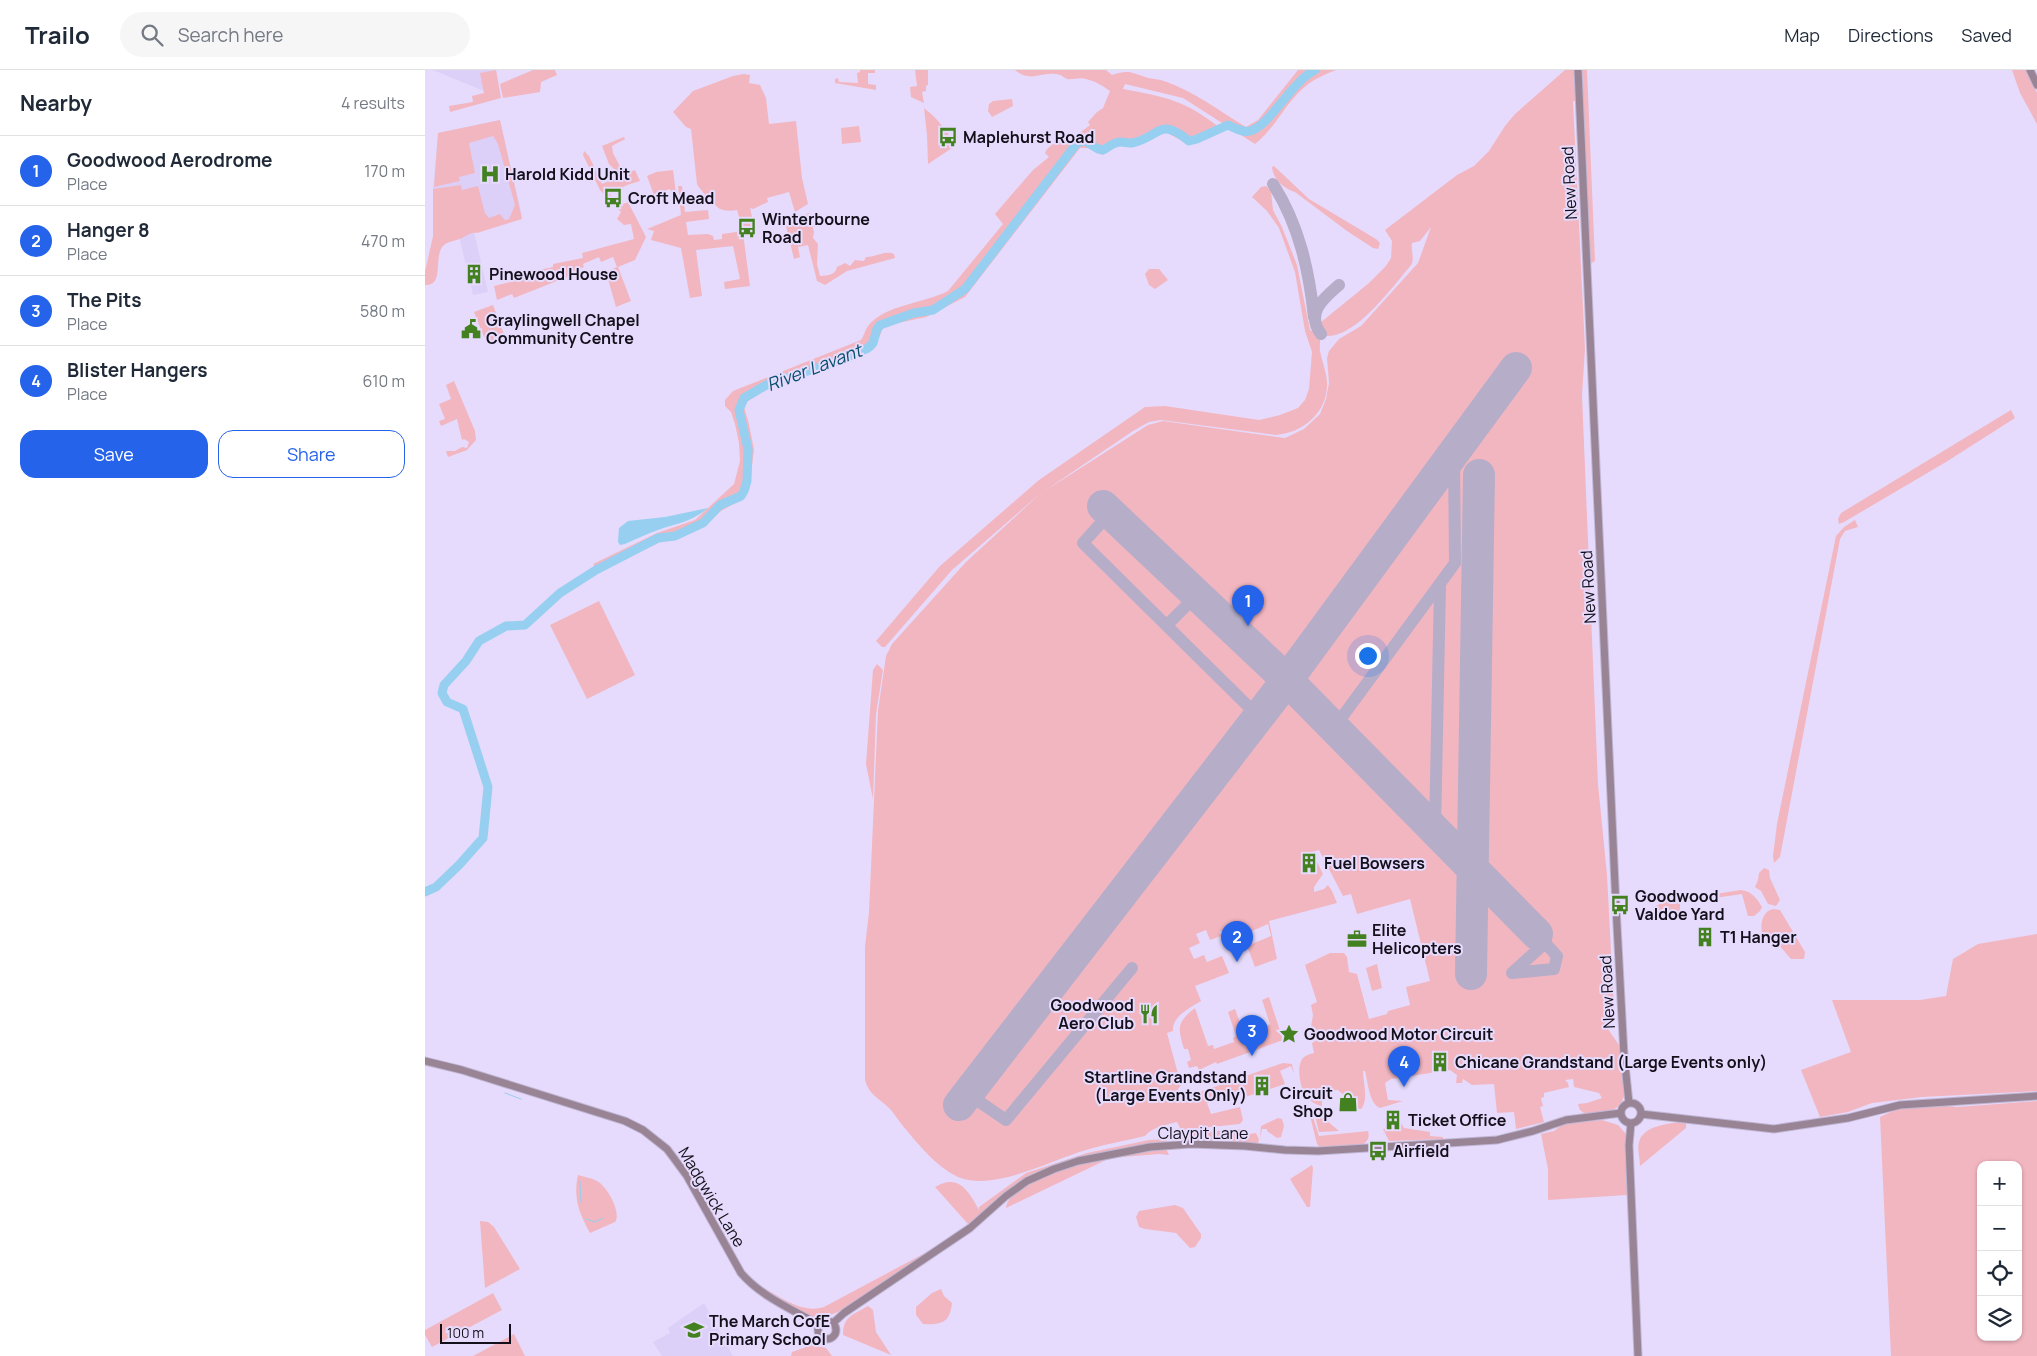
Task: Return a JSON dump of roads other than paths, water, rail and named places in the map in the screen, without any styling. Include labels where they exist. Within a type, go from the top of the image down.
[{"type":"street","name":"New Road","points":[[1578,70],[1616,907],[1629,1103]]},
{"type":"street","points":[[2030,70],[2037,85]]},
{"type":"street","name":"Madgwick Lane","points":[[425,1061],[625,1121],[643,1130],[667,1149],[680,1165],[741,1273],[749,1282],[768,1296],[812,1322],[819,1324]]},
{"type":"street","points":[[1641,1114],[1774,1129],[1848,1118],[1899,1105],[2037,1096]]},
{"type":"street","points":[[1629,1103],[1638,1105],[1641,1114],[1639,1120],[1631,1123],[1623,1119],[1621,1113],[1623,1108],[1629,1103]]},
{"type":"street","name":"Claypit Lane","points":[[833,1322],[844,1312],[971,1228],[1006,1196],[1027,1181],[1078,1161],[1150,1146],[1191,1144],[1318,1151],[1497,1140],[1566,1120],[1621,1113]]},
{"type":"street","points":[[1631,1123],[1629,1155],[1638,1356]]},
{"type":"street","points":[[826,1320],[833,1322],[836,1332],[831,1338],[821,1337],[818,1333],[819,1324],[826,1320]]},
{"type":"water","points":[[708,508],[690,519],[625,544],[620,545],[618,542],[619,528],[628,521],[665,517]]},
{"type":"waterway","name":"River Lavant","points":[[425,892],[436,887],[483,838],[488,787],[463,709],[447,702],[442,693],[444,685],[466,661],[479,641],[506,626],[525,625],[560,593],[596,570],[658,538],[675,536],[703,523],[720,505],[741,496],[747,481],[748,449],[739,410],[744,398],[768,384],[838,361],[868,348],[873,343],[880,325],[914,313],[933,310],[965,289],[1077,143],[1085,141],[1103,150],[1116,143],[1132,143],[1142,140],[1165,129],[1171,130],[1189,141],[1228,125],[1242,131],[1250,131],[1265,121],[1297,84],[1315,70]]},
{"type":"waterway","points":[[505,1093],[521,1099]]},
{"type":"waterway","points":[[580,1181],[581,1203]]},
{"type":"waterway","points":[[586,1219],[595,1222],[603,1218]]},
{"type":"place","name":"Maplehurst Road","points":[[948,137]]},
{"type":"place","name":"Harold Kidd Unit","points":[[490,174]]},
{"type":"place","name":"Croft Mead","points":[[613,198]]},
{"type":"place","name":"Winterbourne Road","points":[[747,228]]},
{"type":"place","name":"Pinewood House","points":[[474,274]]},
{"type":"place","name":"Graylingwell Chapel Community Centre","points":[[471,329]]},
{"type":"place","name":"Goodwood Aerodrome","points":[[1248,626]]},
{"type":"place","name":"Fuel Bowsers","points":[[1309,863]]},
{"type":"place","name":"Goodwood Valdoe Yard","points":[[1620,905]]},
{"type":"place","name":"T1 Hanger","points":[[1705,937]]},
{"type":"place","name":"Elite Helicopters","points":[[1357,939]]},
{"type":"place","name":"Hanger 8","points":[[1237,962]]},
{"type":"place","name":"Goodwood Aero Club","points":[[1149,1014]]},
{"type":"place","name":"Goodwood Motor Circuit","points":[[1289,1034]]},
{"type":"place","name":"The Pits","points":[[1252,1056]]},
{"type":"place","name":"Chicane Grandstand (Large Events only)","points":[[1440,1062]]},
{"type":"place","name":"Startline Grandstand (Large Events Only)","points":[[1262,1086]]},
{"type":"place","name":"Blister Hangers","points":[[1404,1087]]},
{"type":"place","name":"Circuit Shop","points":[[1348,1102]]},
{"type":"place","name":"Ticket Office","points":[[1393,1120]]},
{"type":"place","name":"Airfield","points":[[1378,1151]]},
{"type":"place","name":"The March CofE Primary School","points":[[694,1330]]}]
